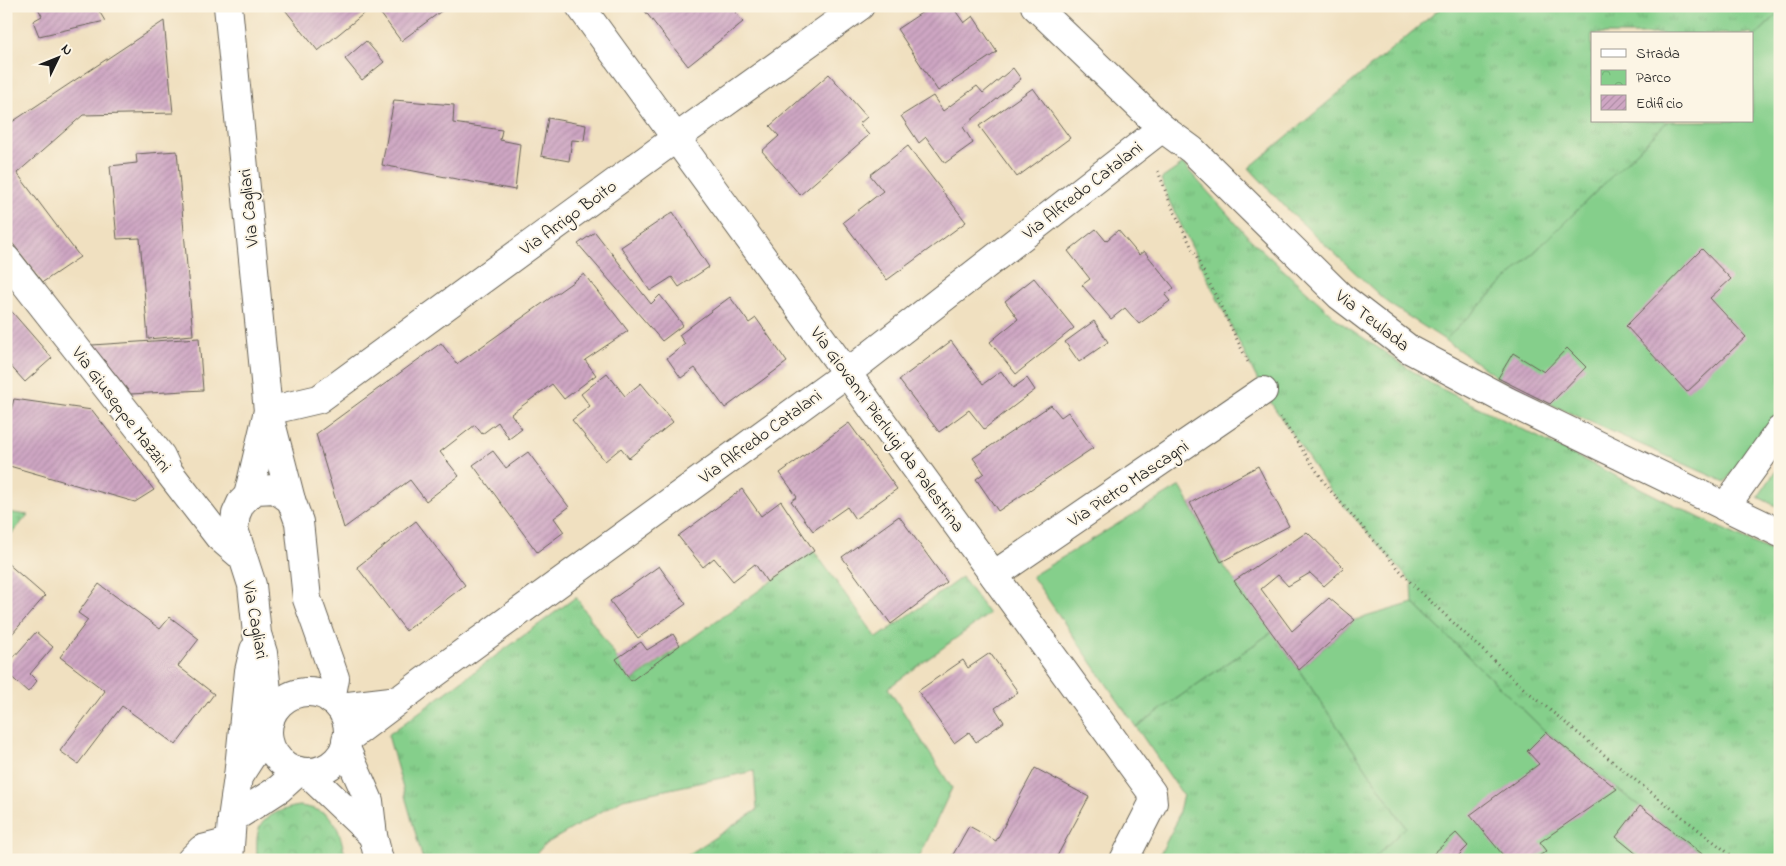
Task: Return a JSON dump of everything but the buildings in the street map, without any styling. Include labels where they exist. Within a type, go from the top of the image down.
[{"type":"street","name":"Via Cagliari","points":[[228,6],[268,411],[291,500],[299,522],[307,599],[335,678],[336,704]]},
{"type":"street","name":"Via Giovanni Pierluigi da Palestrina","points":[[580,6],[1152,793],[1153,803],[1124,860]]},
{"type":"street","name":"Via Arrigo Boito","points":[[268,411],[319,399],[860,6]]},
{"type":"street","name":"Via Teulada","points":[[1035,6],[1154,134],[1192,150],[1340,296],[1408,349],[1507,401],[1780,534]]},
{"type":"street","name":"Via Alfredo Catalani","points":[[346,743],[399,700],[847,373],[1154,134]]},
{"type":"street","name":"Via Giuseppe Mazzini","points":[[6,259],[161,456],[168,471],[219,537],[241,556]]},
{"type":"street","name":"Via Pietro Mascagni","points":[[994,575],[1262,391]]},
{"type":"street","name":"Via Cagliari","points":[[268,411],[248,496],[236,514],[234,529],[241,556],[252,585],[258,634],[264,653],[269,726]]},
{"type":"street","points":[[1724,507],[1780,430]]},
{"type":"street","points":[[248,496],[256,490],[275,489],[291,500]]},
{"type":"street","points":[[230,840],[249,671],[258,634]]},
{"type":"street","points":[[191,860],[202,849],[230,840],[279,789],[302,771],[316,771],[328,767],[339,758],[346,743],[348,733],[346,721],[336,704],[320,694],[308,692],[296,694],[284,700],[275,709],[269,726],[238,778]]},
{"type":"street","points":[[336,704],[399,700]]},
{"type":"street","points":[[269,726],[269,742],[274,754],[282,762],[302,771],[376,848]]},
{"type":"street","points":[[346,743],[369,801],[376,848]]},
{"type":"path","points":[[1154,134],[1170,203],[1262,391],[1329,489],[1412,584],[1522,687],[1624,771],[1737,860]]},
{"type":"green space","points":[[1443,6],[1780,6],[1780,12],[1754,37],[1754,32],[1591,32],[1591,122],[1667,122],[1445,340],[1389,304],[1289,211],[1249,168]]},
{"type":"green space","points":[[1780,12],[1780,410],[1725,482],[1550,404],[1498,378],[1445,340],[1667,122],[1754,122],[1754,37]]},
{"type":"green space","points":[[1183,164],[1251,240],[1340,322],[1430,383],[1712,524],[1780,555],[1780,860],[1710,860],[1546,732],[1413,603],[1412,583],[1329,489],[1263,391],[1170,203],[1161,179]]},
{"type":"green space","points":[[1780,465],[1780,508],[1758,497]]},
{"type":"green space","points":[[1180,486],[1221,562],[1272,632],[1136,727],[1032,576]]},
{"type":"green space","points":[[6,512],[28,515],[6,540]]},
{"type":"green space","points":[[814,551],[877,638],[962,577],[989,614],[888,688],[952,788],[918,860],[680,860],[757,810],[754,771],[623,799],[544,845],[537,853],[544,860],[423,860],[388,735],[576,597],[632,681]]},
{"type":"green space","points":[[1413,603],[1546,732],[1710,860],[1372,860],[1406,827],[1299,670],[1355,620]]},
{"type":"green space","points":[[1272,632],[1406,827],[1372,860],[1157,860],[1176,823],[1183,795],[1136,727]]},
{"type":"green space","points":[[300,806],[312,808],[329,817],[338,830],[346,860],[257,860],[257,835],[260,826],[275,813]]}]
